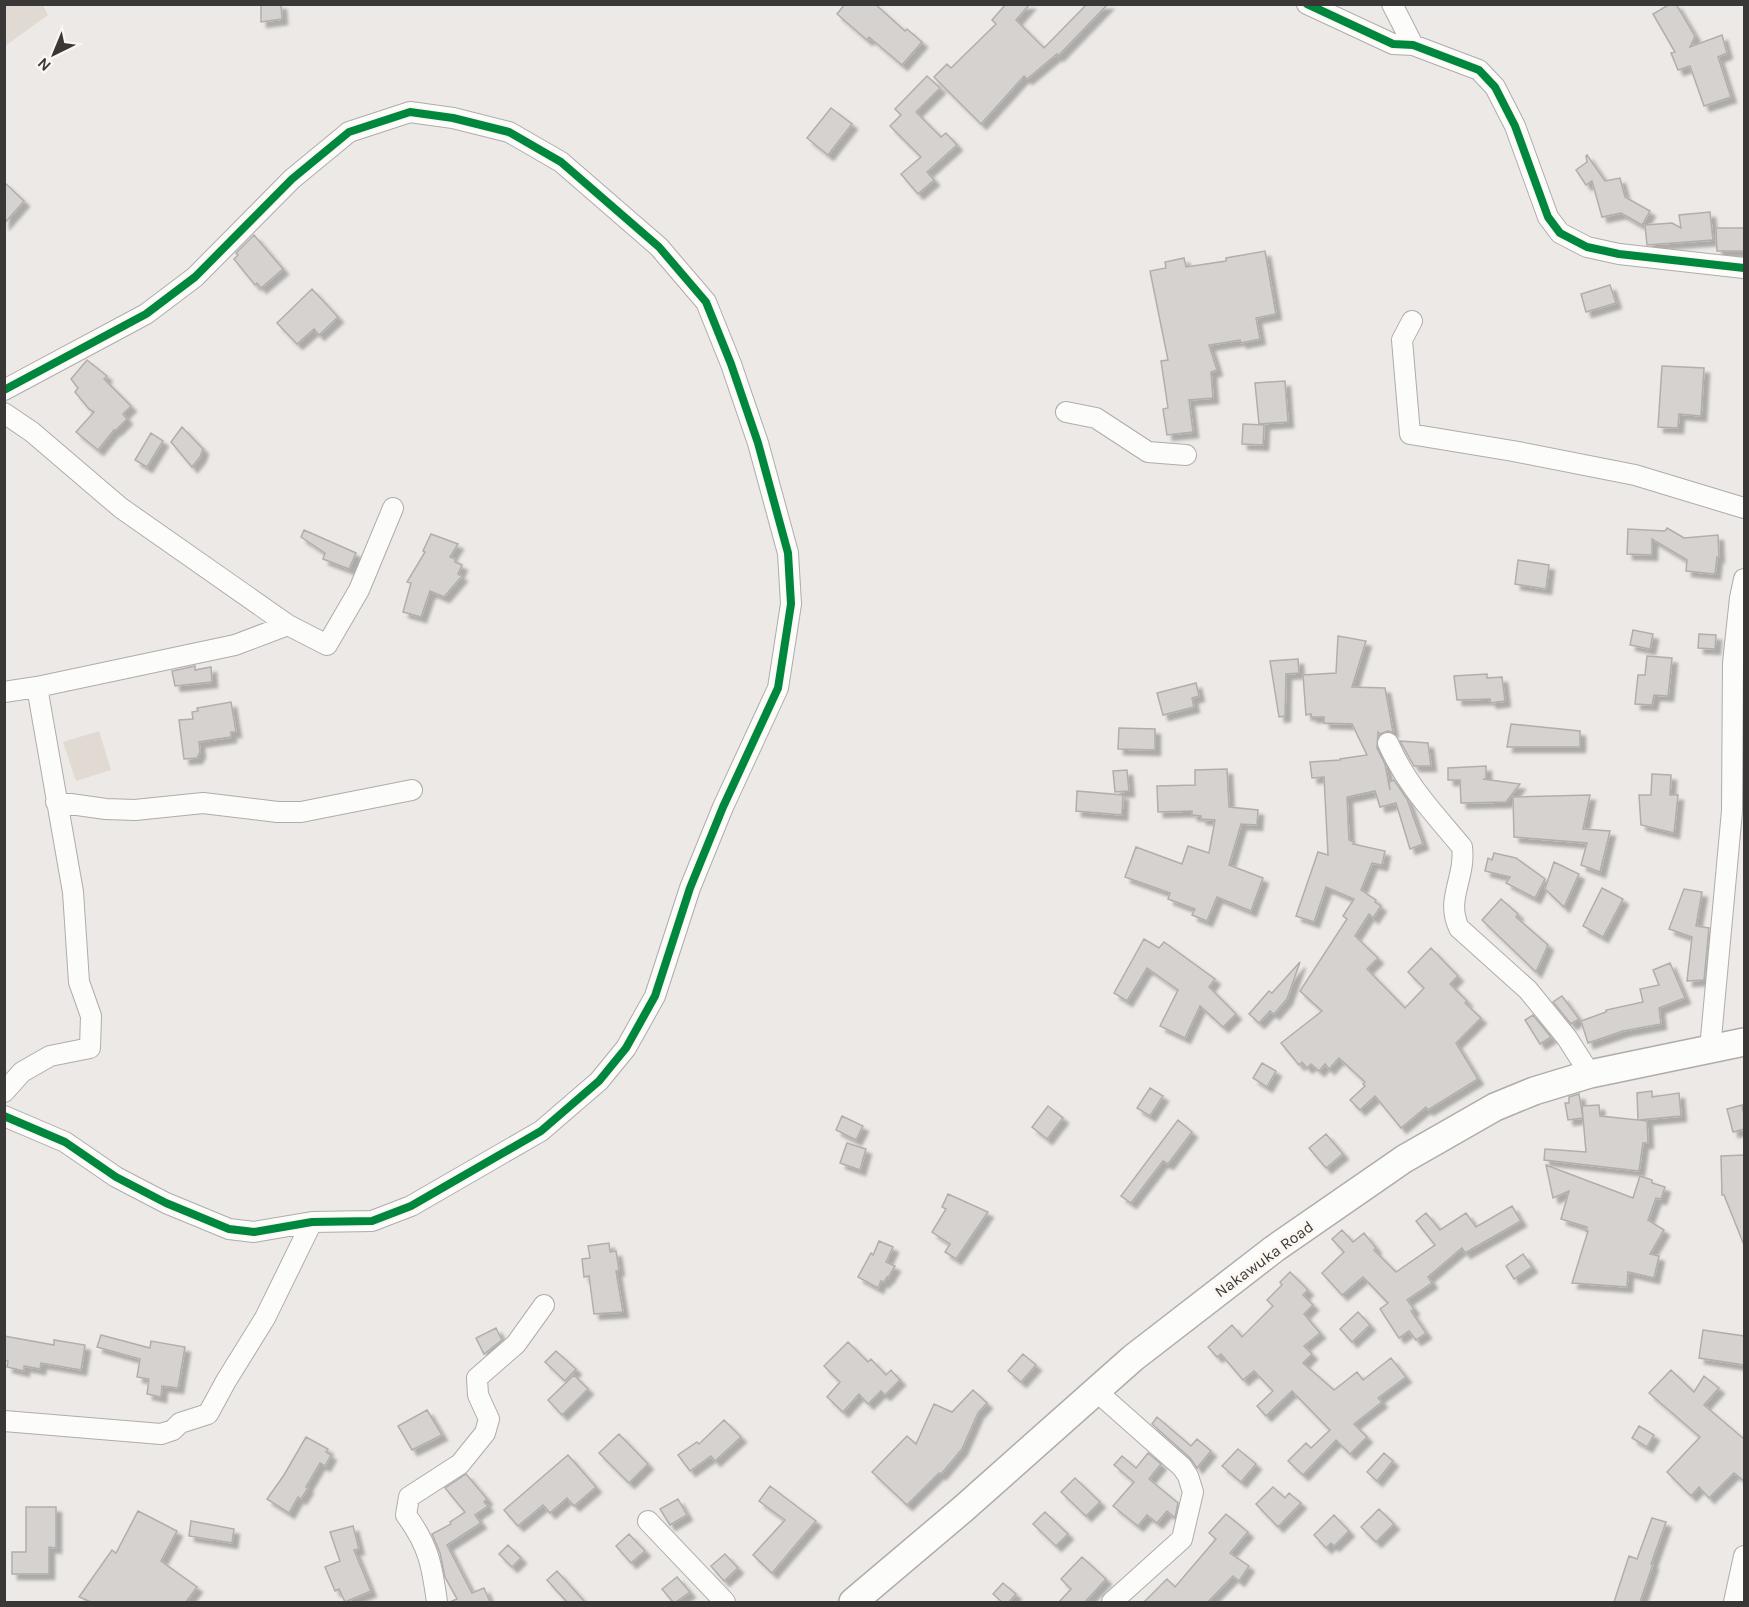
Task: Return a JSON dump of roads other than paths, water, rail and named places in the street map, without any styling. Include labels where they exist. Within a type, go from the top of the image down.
[{"type":"main road","name":"Nakawuka Road","points":[[853,1602],[963,1509],[1133,1358],[1274,1249],[1404,1159],[1495,1107],[1534,1091],[1590,1074],[1744,1042]]},
{"type":"street","points":[[1308,4],[1393,44],[1413,45],[1479,70],[1495,87],[1515,126],[1548,217],[1560,233],[1587,247],[1619,254],[1744,268]]},
{"type":"street","points":[[1392,4],[1413,45]]},
{"type":"street","points":[[4,390],[146,314],[195,277],[291,179],[349,132],[410,112],[453,118],[510,132],[561,162],[659,247],[706,302],[731,364],[758,443],[788,553],[791,604],[778,688],[723,807],[690,888],[655,996],[626,1048],[599,1081],[541,1131],[411,1206],[372,1221],[312,1222],[254,1232],[229,1228],[166,1203],[116,1177],[65,1142],[4,1116]]},
{"type":"street","points":[[1412,321],[1402,340],[1410,434],[1635,475],[1744,508]]},
{"type":"street","points":[[1066,412],[1096,418],[1148,452],[1186,455]]},
{"type":"street","points":[[4,413],[32,432],[121,508],[288,625],[327,645],[359,590],[393,508]]},
{"type":"street","points":[[1710,1049],[1738,811],[1733,663],[1744,579]]},
{"type":"street","points":[[4,692],[235,645],[288,625]]},
{"type":"street","points":[[4,1092],[22,1072],[50,1056],[90,1048],[91,1016],[79,982],[73,892],[37,687]]},
{"type":"street","points":[[1388,743],[1400,769],[1417,795],[1462,847],[1462,871],[1452,906],[1459,927],[1528,990],[1567,1038],[1590,1074]]},
{"type":"street","points":[[56,802],[106,809],[135,810],[203,803],[278,812],[301,812],[411,790]]},
{"type":"street","points":[[4,1421],[161,1434],[208,1414],[265,1318],[312,1222]]},
{"type":"street","points":[[437,1602],[431,1562],[420,1533],[406,1515],[409,1497],[459,1464],[485,1433],[489,1419],[478,1395],[477,1378],[516,1344],[544,1305]]},
{"type":"street","points":[[1095,1390],[1182,1467],[1188,1476],[1193,1492],[1182,1539],[1112,1602]]},
{"type":"street","points":[[648,1521],[725,1602]]},
{"type":"street","points":[[1734,1602],[1744,1556]]}]
